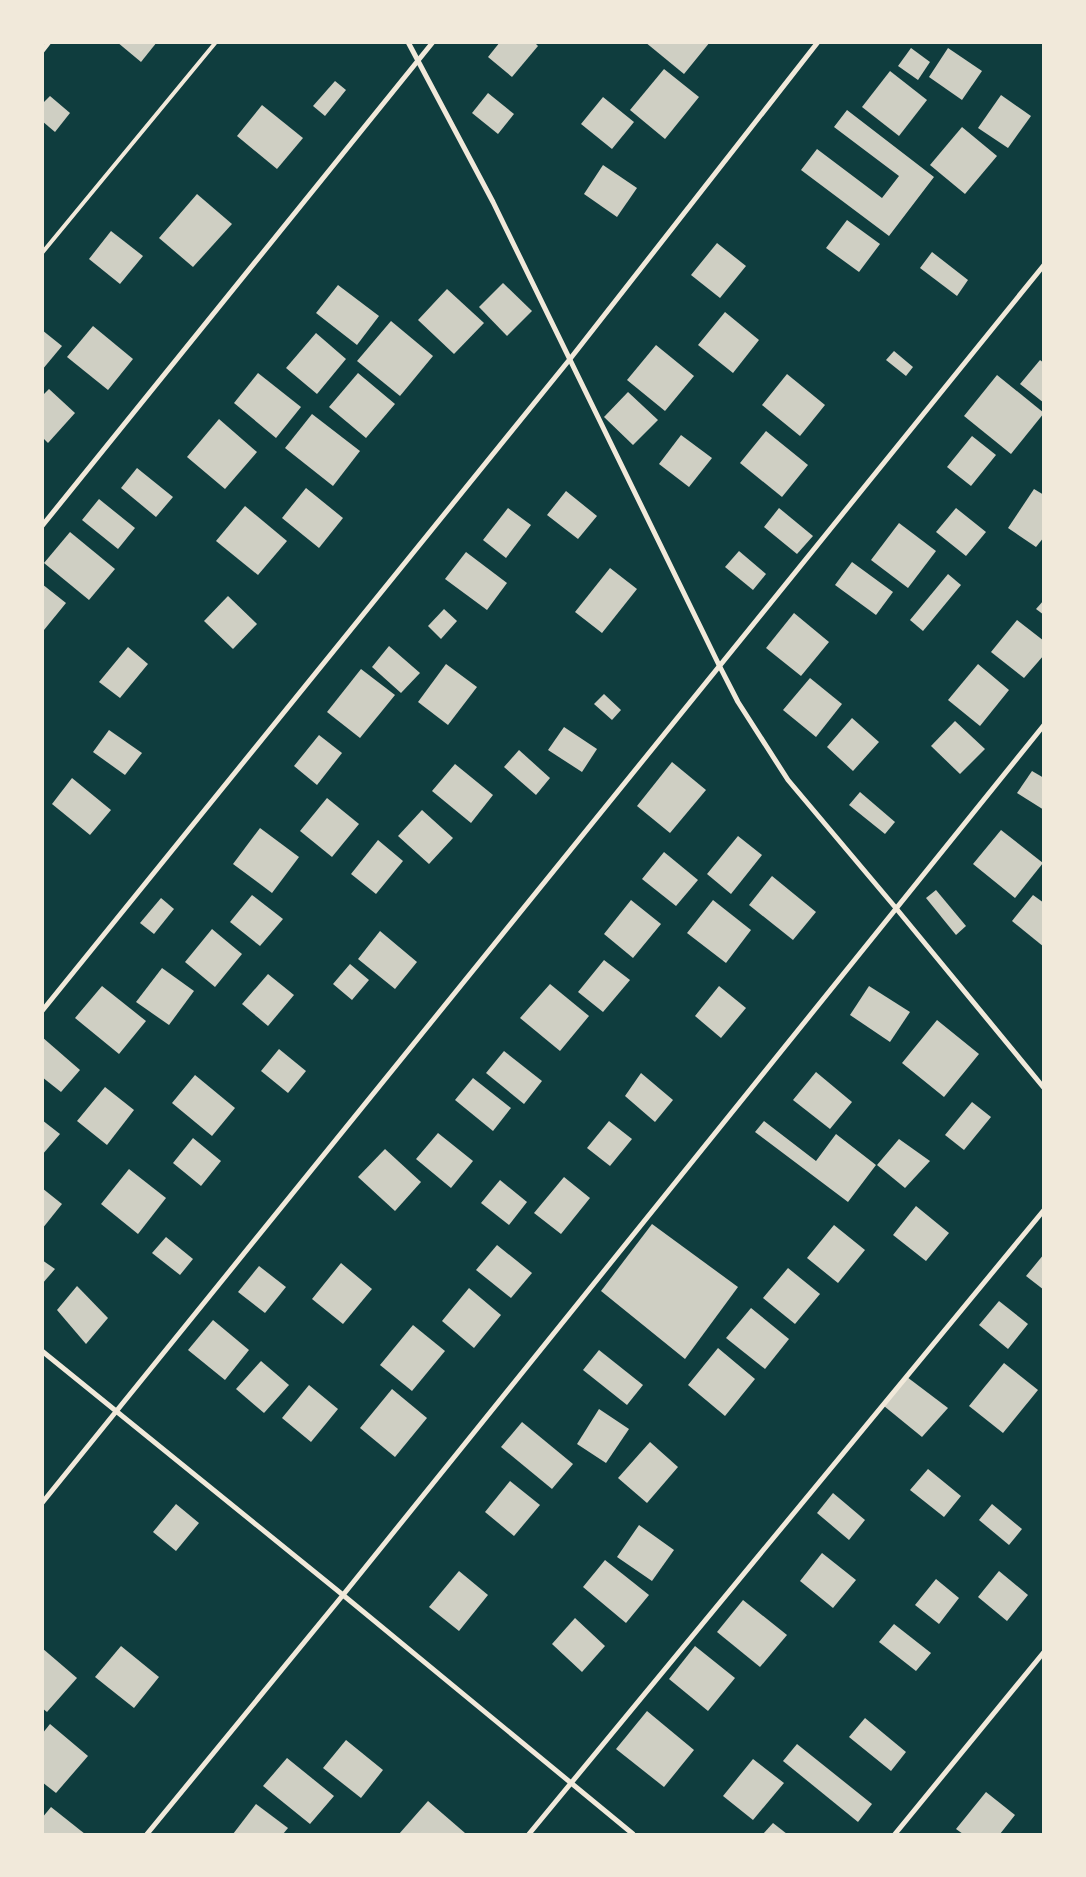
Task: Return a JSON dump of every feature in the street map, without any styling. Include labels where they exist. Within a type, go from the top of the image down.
[{"type":"street","points":[[42,51],[49,42]]},
{"type":"street","points":[[408,42],[493,202],[738,702],[788,780],[896,907],[1044,1088]]},
{"type":"street","points":[[42,526],[433,42]]},
{"type":"street","points":[[42,1011],[570,360],[818,42]]},
{"type":"street","points":[[42,1503],[1044,265]]},
{"type":"street","points":[[147,1834],[343,1595],[1044,725]]},
{"type":"street","points":[[529,1834],[1044,1210]]},
{"type":"street","points":[[42,1351],[343,1595],[633,1834]]},
{"type":"street","points":[[895,1834],[1044,1652]]},
{"type":"lane","points":[[42,253],[216,42]]},
{"type":"building","points":[[117,42],[157,42],[141,62]]},
{"type":"building","points":[[500,42],[534,42],[538,46],[512,77],[488,57]]},
{"type":"building","points":[[645,42],[710,42],[684,74]]},
{"type":"building","points":[[911,48],[930,62],[918,80],[898,66]]},
{"type":"building","points":[[948,48],[982,71],[962,100],[929,77]]},
{"type":"building","points":[[664,69],[699,97],[665,139],[630,110]]},
{"type":"building","points":[[890,71],[927,100],[899,136],[862,107]]},
{"type":"building","points":[[335,81],[346,90],[325,116],[313,106]]},
{"type":"building","points":[[488,93],[514,114],[498,134],[472,113]]},
{"type":"building","points":[[1001,95],[1031,116],[1008,148],[978,128]]},
{"type":"building","points":[[50,96],[70,113],[55,132],[42,121],[42,104]]},
{"type":"building","points":[[603,97],[634,122],[612,149],[581,124]]},
{"type":"building","points":[[262,105],[303,138],[277,169],[237,136]]},
{"type":"building","points":[[847,110],[934,177],[889,236],[801,170],[817,149],[882,198],[899,176],[834,127]]},
{"type":"building","points":[[962,127],[997,156],[965,194],[930,165]]},
{"type":"building","points":[[603,165],[637,188],[617,217],[584,194]]},
{"type":"building","points":[[197,194],[232,224],[193,267],[159,238]]},
{"type":"building","points":[[847,220],[880,244],[859,272],[826,248]]},
{"type":"building","points":[[111,231],[143,256],[120,284],[89,259]]},
{"type":"building","points":[[717,243],[746,266],[720,298],[691,275]]},
{"type":"building","points":[[932,252],[968,280],[957,296],[920,268]]},
{"type":"building","points":[[503,283],[532,311],[507,336],[479,307]]},
{"type":"building","points":[[338,285],[379,316],[357,345],[316,313]]},
{"type":"building","points":[[447,289],[484,323],[454,354],[418,320]]},
{"type":"building","points":[[725,312],[759,340],[733,373],[698,345]]},
{"type":"building","points":[[391,321],[433,356],[400,396],[357,361]]},
{"type":"building","points":[[93,326],[133,359],[108,390],[67,357]]},
{"type":"building","points":[[42,330],[62,346],[42,370]]},
{"type":"building","points":[[316,333],[346,359],[317,394],[286,368]]},
{"type":"building","points":[[656,345],[694,376],[665,411],[627,380]]},
{"type":"building","points":[[894,351],[913,367],[906,376],[886,360]]},
{"type":"building","points":[[1040,360],[1044,363],[1044,403],[1020,384]]},
{"type":"building","points":[[258,373],[301,407],[276,438],[234,403]]},
{"type":"building","points":[[358,373],[395,404],[366,438],[329,407]]},
{"type":"building","points":[[787,374],[825,405],[800,436],[762,405]]},
{"type":"building","points":[[997,375],[1044,413],[1011,454],[964,416]]},
{"type":"building","points":[[49,389],[75,413],[48,443],[42,437],[42,396]]},
{"type":"building","points":[[628,392],[658,420],[633,445],[604,417]]},
{"type":"building","points":[[312,414],[360,451],[333,486],[285,448]]},
{"type":"building","points":[[219,419],[257,452],[225,489],[187,457]]},
{"type":"building","points":[[766,431],[808,465],[782,497],[740,463]]},
{"type":"building","points":[[681,435],[712,458],[689,487],[659,464]]},
{"type":"building","points":[[972,436],[996,455],[971,486],[947,467]]},
{"type":"building","points":[[137,468],[173,497],[156,517],[121,488]]},
{"type":"building","points":[[306,488],[343,518],[319,548],[282,518]]},
{"type":"building","points":[[1034,489],[1044,495],[1044,537],[1036,547],[1008,528]]},
{"type":"building","points":[[566,491],[597,516],[578,539],[547,515]]},
{"type":"building","points":[[99,499],[135,528],[118,549],[82,520]]},
{"type":"building","points":[[245,506],[287,541],[258,575],[216,541]]},
{"type":"building","points":[[508,508],[531,525],[506,558],[483,540]]},
{"type":"building","points":[[779,508],[813,536],[797,554],[764,527]]},
{"type":"building","points":[[956,508],[986,532],[966,556],[936,532]]},
{"type":"building","points":[[899,523],[936,551],[908,588],[871,560]]},
{"type":"building","points":[[70,532],[115,569],[89,600],[44,563]]},
{"type":"building","points":[[739,551],[766,574],[753,590],[725,567]]},
{"type":"building","points":[[466,552],[507,583],[487,610],[445,579]]},
{"type":"building","points":[[852,562],[893,592],[876,615],[835,585]]},
{"type":"building","points":[[610,568],[637,589],[602,633],[575,612]]},
{"type":"building","points":[[948,574],[961,585],[923,631],[910,620]]},
{"type":"building","points":[[42,584],[66,603],[44,630],[42,629]]},
{"type":"building","points":[[228,596],[257,624],[233,649],[204,621]]},
{"type":"building","points":[[1044,600],[1044,615],[1036,609]]},
{"type":"building","points":[[444,609],[457,621],[441,639],[428,626]]},
{"type":"building","points":[[794,613],[829,642],[801,676],[766,648]]},
{"type":"building","points":[[1017,620],[1044,641],[1044,655],[1024,678],[991,652]]},
{"type":"building","points":[[389,646],[420,673],[401,693],[372,667]]},
{"type":"building","points":[[128,647],[148,664],[120,698],[99,682]]},
{"type":"building","points":[[446,664],[477,687],[448,725],[418,702]]},
{"type":"building","points":[[978,664],[1009,690],[980,726],[948,700]]},
{"type":"building","points":[[361,669],[395,695],[360,738],[327,712]]},
{"type":"building","points":[[810,678],[842,704],[816,737],[783,710]]},
{"type":"building","points":[[604,694],[621,710],[612,720],[594,704]]},
{"type":"building","points":[[852,718],[879,742],[853,771],[827,747]]},
{"type":"building","points":[[955,721],[985,749],[960,774],[931,746]]},
{"type":"building","points":[[564,727],[597,749],[582,772],[548,750]]},
{"type":"building","points":[[109,730],[142,753],[125,775],[93,752]]},
{"type":"building","points":[[319,735],[342,753],[317,785],[294,766]]},
{"type":"building","points":[[519,750],[550,778],[536,795],[504,767]]},
{"type":"building","points":[[672,762],[706,790],[670,833],[637,806]]},
{"type":"building","points":[[455,764],[493,795],[471,823],[432,791]]},
{"type":"building","points":[[1032,771],[1044,778],[1044,810],[1017,793]]},
{"type":"building","points":[[72,778],[111,810],[90,835],[52,804]]},
{"type":"building","points":[[860,792],[895,822],[885,834],[849,805]]},
{"type":"building","points":[[327,798],[359,824],[332,857],[300,831]]},
{"type":"building","points":[[422,810],[453,838],[429,864],[398,836]]},
{"type":"building","points":[[260,828],[299,857],[272,893],[233,864]]},
{"type":"building","points":[[1001,830],[1043,863],[1015,898],[973,864]]},
{"type":"building","points":[[738,836],[762,855],[731,894],[707,874]]},
{"type":"building","points":[[378,840],[403,861],[376,894],[351,874]]},
{"type":"building","points":[[664,852],[698,880],[676,906],[642,879]]},
{"type":"building","points":[[772,876],[816,912],[793,940],[749,905]]},
{"type":"building","points":[[936,890],[966,926],[956,935],[926,898]]},
{"type":"building","points":[[252,895],[283,919],[260,946],[230,922]]},
{"type":"building","points":[[1033,895],[1044,903],[1044,947],[1012,921]]},
{"type":"building","points":[[161,898],[174,909],[154,934],[140,923]]},
{"type":"building","points":[[631,900],[661,924],[633,958],[604,934]]},
{"type":"building","points":[[713,900],[751,930],[726,963],[687,933]]},
{"type":"building","points":[[212,929],[242,954],[215,987],[185,962]]},
{"type":"building","points":[[380,931],[417,962],[395,989],[358,959]]},
{"type":"building","points":[[604,960],[630,980],[603,1012],[578,992]]},
{"type":"building","points":[[350,964],[369,980],[352,1000],[333,984]]},
{"type":"building","points":[[162,968],[194,991],[169,1025],[136,1002]]},
{"type":"building","points":[[268,974],[294,995],[268,1026],[242,1004]]},
{"type":"building","points":[[550,984],[589,1016],[560,1051],[520,1018]]},
{"type":"building","points":[[102,986],[146,1021],[119,1054],[75,1018]]},
{"type":"building","points":[[719,986],[746,1008],[721,1038],[695,1016]]},
{"type":"building","points":[[869,986],[910,1012],[890,1042],[850,1015]]},
{"type":"building","points":[[937,1020],[979,1054],[944,1097],[902,1063]]},
{"type":"building","points":[[42,1037],[80,1070],[61,1092],[42,1077]]},
{"type":"building","points":[[279,1049],[306,1071],[288,1093],[261,1071]]},
{"type":"building","points":[[504,1051],[542,1081],[524,1104],[486,1073]]},
{"type":"building","points":[[816,1072],[852,1102],[830,1129],[793,1100]]},
{"type":"building","points":[[641,1073],[673,1100],[655,1122],[625,1096]]},
{"type":"building","points":[[195,1075],[235,1108],[212,1136],[172,1103]]},
{"type":"building","points":[[473,1078],[511,1108],[493,1131],[455,1100]]},
{"type":"building","points":[[105,1087],[134,1110],[107,1145],[77,1121]]},
{"type":"building","points":[[972,1102],[991,1117],[964,1150],[945,1135]]},
{"type":"building","points":[[42,1120],[60,1134],[42,1155]]},
{"type":"building","points":[[609,1121],[632,1139],[610,1166],[587,1148]]},
{"type":"building","points":[[764,1121],[816,1161],[836,1134],[876,1165],[848,1202],[755,1132]]},
{"type":"building","points":[[438,1133],[473,1161],[451,1188],[416,1159]]},
{"type":"building","points":[[193,1138],[221,1161],[201,1186],[173,1163]]},
{"type":"building","points":[[899,1139],[930,1161],[905,1188],[877,1165]]},
{"type":"building","points":[[385,1149],[421,1182],[395,1211],[358,1177]]},
{"type":"building","points":[[129,1169],[166,1198],[138,1234],[101,1204]]},
{"type":"building","points":[[564,1177],[590,1198],[561,1234],[534,1213]]},
{"type":"building","points":[[500,1180],[527,1202],[509,1225],[481,1203]]},
{"type":"building","points":[[42,1188],[62,1204],[42,1229]]},
{"type":"building","points":[[916,1206],[949,1233],[926,1261],[893,1235]]},
{"type":"building","points":[[652,1224],[738,1287],[685,1359],[601,1291]]},
{"type":"building","points":[[834,1225],[865,1250],[838,1283],[807,1258]]},
{"type":"building","points":[[166,1237],[193,1259],[180,1275],[152,1253]]},
{"type":"building","points":[[497,1245],[532,1273],[511,1298],[476,1270]]},
{"type":"building","points":[[1044,1254],[1044,1290],[1026,1276]]},
{"type":"building","points":[[42,1260],[55,1269],[42,1284]]},
{"type":"building","points":[[341,1263],[372,1289],[343,1324],[312,1299]]},
{"type":"building","points":[[259,1266],[286,1287],[265,1313],[238,1292]]},
{"type":"building","points":[[788,1268],[820,1294],[795,1324],[763,1298]]},
{"type":"building","points":[[77,1286],[108,1318],[86,1344],[57,1310]]},
{"type":"building","points":[[469,1288],[501,1315],[474,1348],[442,1321]]},
{"type":"building","points":[[999,1301],[1028,1324],[1008,1349],[979,1325]]},
{"type":"building","points":[[751,1308],[789,1339],[765,1369],[726,1338]]},
{"type":"building","points":[[213,1320],[249,1350],[225,1380],[188,1350]]},
{"type":"building","points":[[413,1325],[445,1351],[412,1391],[380,1365]]},
{"type":"building","points":[[718,1348],[755,1379],[725,1416],[688,1385]]},
{"type":"building","points":[[599,1350],[643,1385],[627,1405],[583,1370]]},
{"type":"building","points":[[261,1361],[289,1385],[264,1413],[236,1389]]},
{"type":"building","points":[[1004,1363],[1038,1390],[1003,1433],[969,1406]]},
{"type":"building","points":[[907,1377],[948,1408],[922,1437],[884,1406]]},
{"type":"building","points":[[309,1385],[338,1409],[311,1442],[282,1418]]},
{"type":"building","points":[[392,1389],[427,1418],[395,1457],[360,1428]]},
{"type":"building","points":[[599,1409],[629,1429],[606,1463],[577,1444]]},
{"type":"building","points":[[522,1422],[573,1464],[552,1489],[501,1447]]},
{"type":"building","points":[[650,1442],[678,1467],[647,1503],[618,1478]]},
{"type":"building","points":[[928,1469],[961,1496],[944,1517],[910,1490]]},
{"type":"building","points":[[510,1481],[540,1505],[514,1536],[485,1512]]},
{"type":"building","points":[[833,1493],[865,1520],[849,1540],[817,1513]]},
{"type":"building","points":[[176,1504],[199,1523],[176,1551],[153,1532]]},
{"type":"building","points":[[992,1504],[1022,1529],[1009,1545],[979,1520]]},
{"type":"building","points":[[639,1525],[674,1550],[652,1581],[617,1557]]},
{"type":"building","points":[[822,1553],[856,1580],[833,1608],[800,1581]]},
{"type":"building","points":[[605,1560],[649,1595],[626,1623],[583,1587]]},
{"type":"building","points":[[459,1571],[488,1595],[459,1631],[429,1607]]},
{"type":"building","points":[[999,1571],[1028,1595],[1007,1621],[978,1597]]},
{"type":"building","points":[[936,1579],[959,1598],[939,1624],[915,1605]]},
{"type":"building","points":[[743,1600],[787,1635],[760,1667],[717,1632]]},
{"type":"building","points":[[575,1618],[605,1646],[582,1672],[552,1644]]},
{"type":"building","points":[[894,1624],[931,1653],[916,1671],[879,1642]]},
{"type":"building","points":[[121,1646],[159,1677],[134,1708],[95,1677]]},
{"type":"building","points":[[695,1646],[735,1678],[708,1711],[669,1679]]},
{"type":"building","points":[[42,1648],[77,1678],[47,1712],[42,1708]]},
{"type":"building","points":[[647,1711],[694,1750],[664,1787],[616,1749]]},
{"type":"building","points":[[865,1718],[906,1752],[891,1771],[849,1737]]},
{"type":"building","points":[[50,1724],[88,1756],[56,1793],[42,1782],[42,1734]]},
{"type":"building","points":[[346,1740],[383,1770],[361,1798],[323,1768]]},
{"type":"building","points":[[797,1744],[872,1804],[858,1822],[783,1761]]},
{"type":"building","points":[[287,1758],[334,1796],[310,1824],[263,1786]]},
{"type":"building","points":[[753,1759],[784,1783],[753,1820],[723,1796]]},
{"type":"building","points":[[986,1792],[1015,1815],[1000,1834],[963,1834],[956,1829]]},
{"type":"building","points":[[428,1801],[465,1833],[399,1834]]},
{"type":"building","points":[[256,1804],[288,1828],[283,1834],[233,1834]]},
{"type":"building","points":[[51,1807],[85,1834],[42,1834],[42,1818]]},
{"type":"building","points":[[773,1823],[787,1834],[763,1834]]}]
